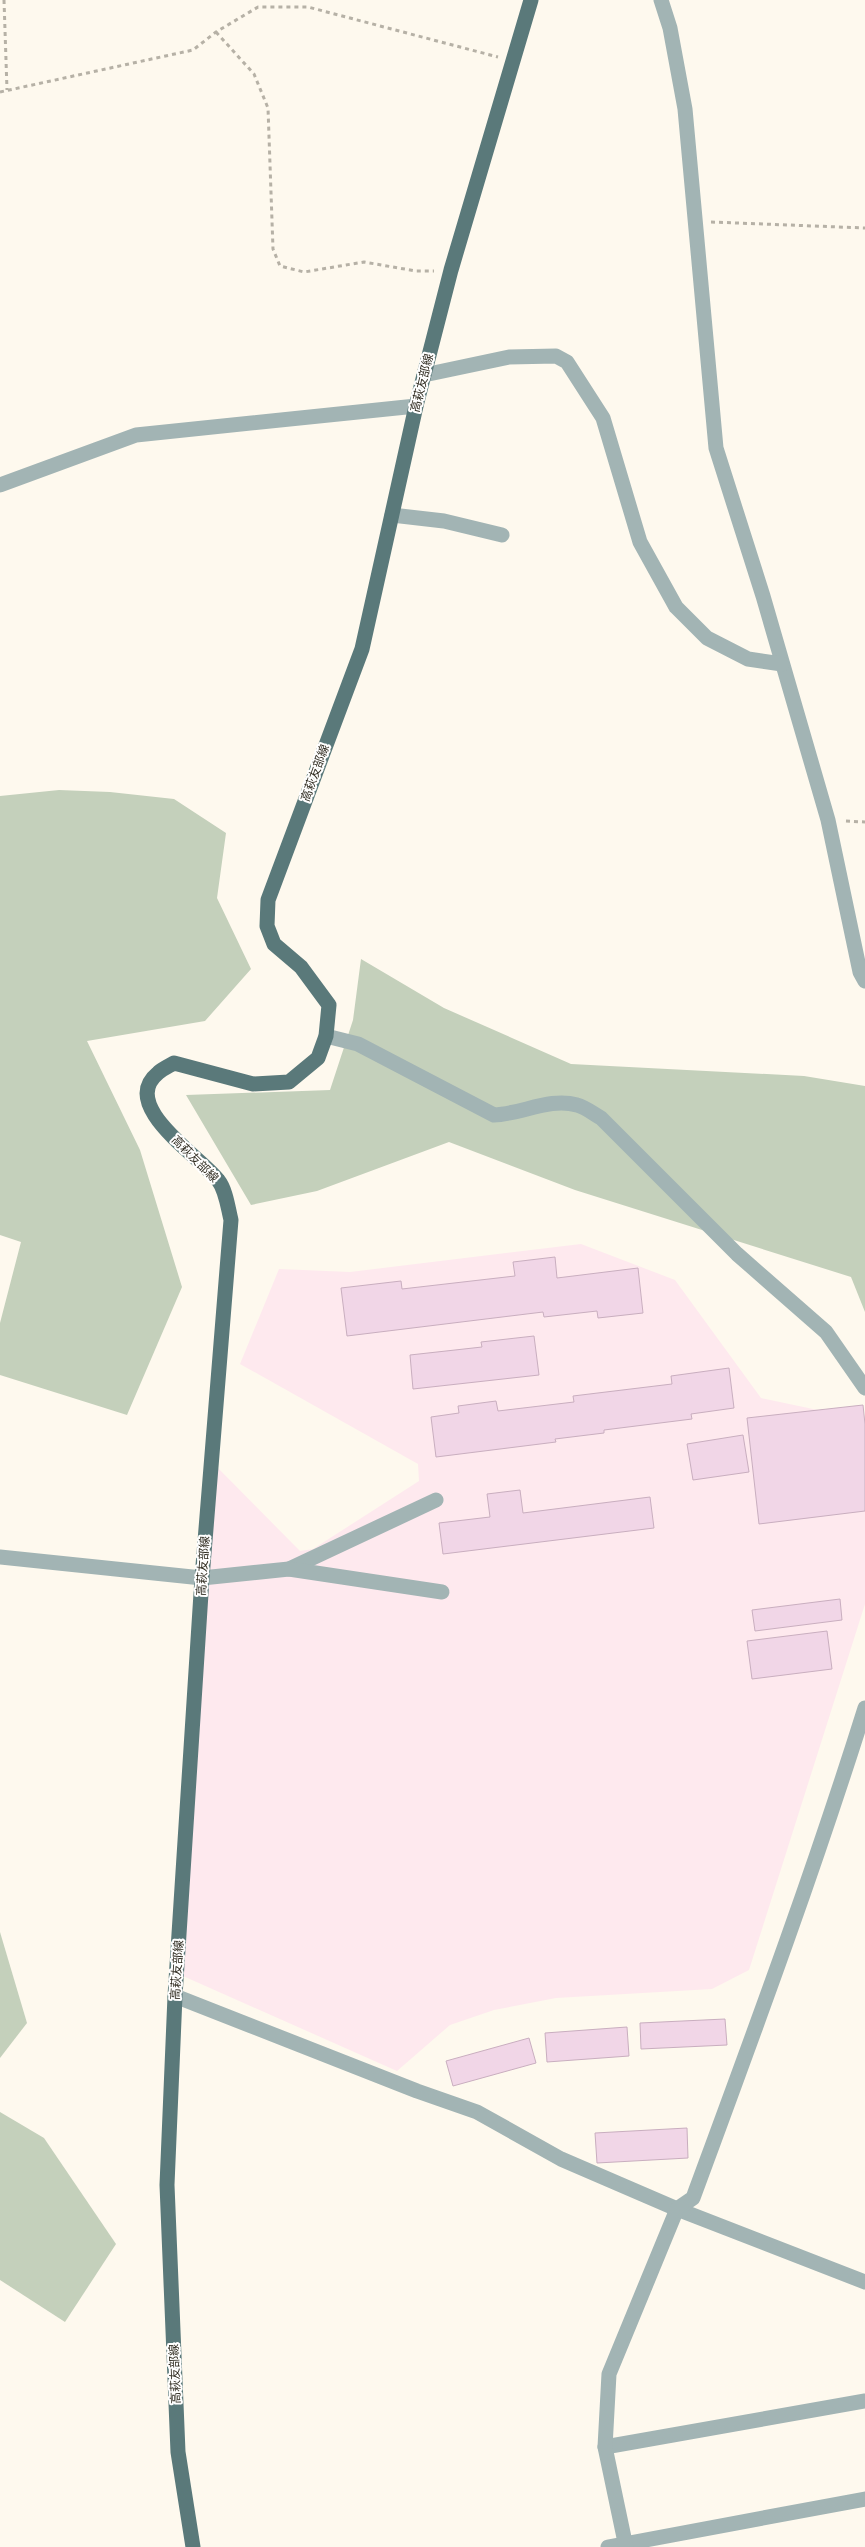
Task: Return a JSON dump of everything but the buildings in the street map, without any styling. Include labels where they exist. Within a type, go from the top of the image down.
[{"type":"main road","name":"高萩友部線","points":[[193,2547],[178,2452],[167,2185],[175,1996],[202,1578],[232,1220],[219,1181],[167,1131],[148,1103],[148,1086],[157,1073],[174,1063],[253,1084],[289,1082],[318,1058],[326,1036],[328,1004],[301,967],[274,944],[266,926],[268,900],[362,649],[416,406],[451,270],[531,0]]},
{"type":"street","points":[[661,0],[670,28],[685,109],[697,221],[716,448],[764,596],[828,820],[860,972],[865,982]]},
{"type":"street","points":[[424,375],[509,357],[556,356],[566,362],[603,418],[640,542],[676,607],[707,638],[748,659],[782,664]]},
{"type":"street","points":[[0,485],[136,435],[416,406]]},
{"type":"street","points":[[392,515],[444,520],[502,534]]},
{"type":"street","points":[[326,1036],[358,1044],[494,1115],[512,1114],[560,1102],[578,1105],[601,1118],[737,1254],[826,1332],[865,1388]]},
{"type":"street","points":[[289,1569],[436,1500]]},
{"type":"street","points":[[0,1556],[202,1578],[289,1569],[442,1592]]},
{"type":"street","points":[[626,2545],[605,2447],[609,2374],[677,2209],[693,2198],[859,1752],[865,1708]]},
{"type":"street","points":[[175,1996],[417,2091],[477,2112],[561,2159],[677,2209],[865,2282]]},
{"type":"street","points":[[605,2447],[865,2401]]},
{"type":"street","points":[[608,2547],[865,2500]]},
{"type":"path","points":[[4,0],[7,90]]},
{"type":"path","points":[[0,92],[193,50],[216,32],[258,7],[308,7],[502,58],[517,43]]},
{"type":"path","points":[[216,32],[254,74],[268,108],[273,249],[280,266],[304,272],[364,262],[416,271],[451,270]]},
{"type":"path","points":[[697,221],[865,228]]},
{"type":"shaded area","points":[[581,1244],[675,1280],[761,1398],[865,1420],[865,1604],[749,1970],[712,1989],[556,1998],[494,2010],[450,2025],[397,2071],[183,1976],[208,1458],[300,1551],[313,1549],[419,1481],[418,1464],[240,1364],[279,1269],[350,1272]]},
{"type":"green space","points":[[59,790],[110,792],[174,799],[226,833],[217,898],[251,969],[205,1021],[87,1041],[140,1150],[182,1287],[127,1415],[0,1375],[0,1323],[21,1242],[0,1235],[0,796]]},
{"type":"green space","points":[[361,959],[444,1008],[571,1064],[804,1076],[865,1086],[865,1312],[851,1277],[575,1190],[449,1142],[317,1191],[251,1205],[186,1095],[330,1090],[353,1020]]},
{"type":"green space","points":[[0,1932],[27,2023],[0,2058]]},
{"type":"green space","points":[[0,2112],[44,2138],[116,2244],[65,2322],[0,2280]]}]
